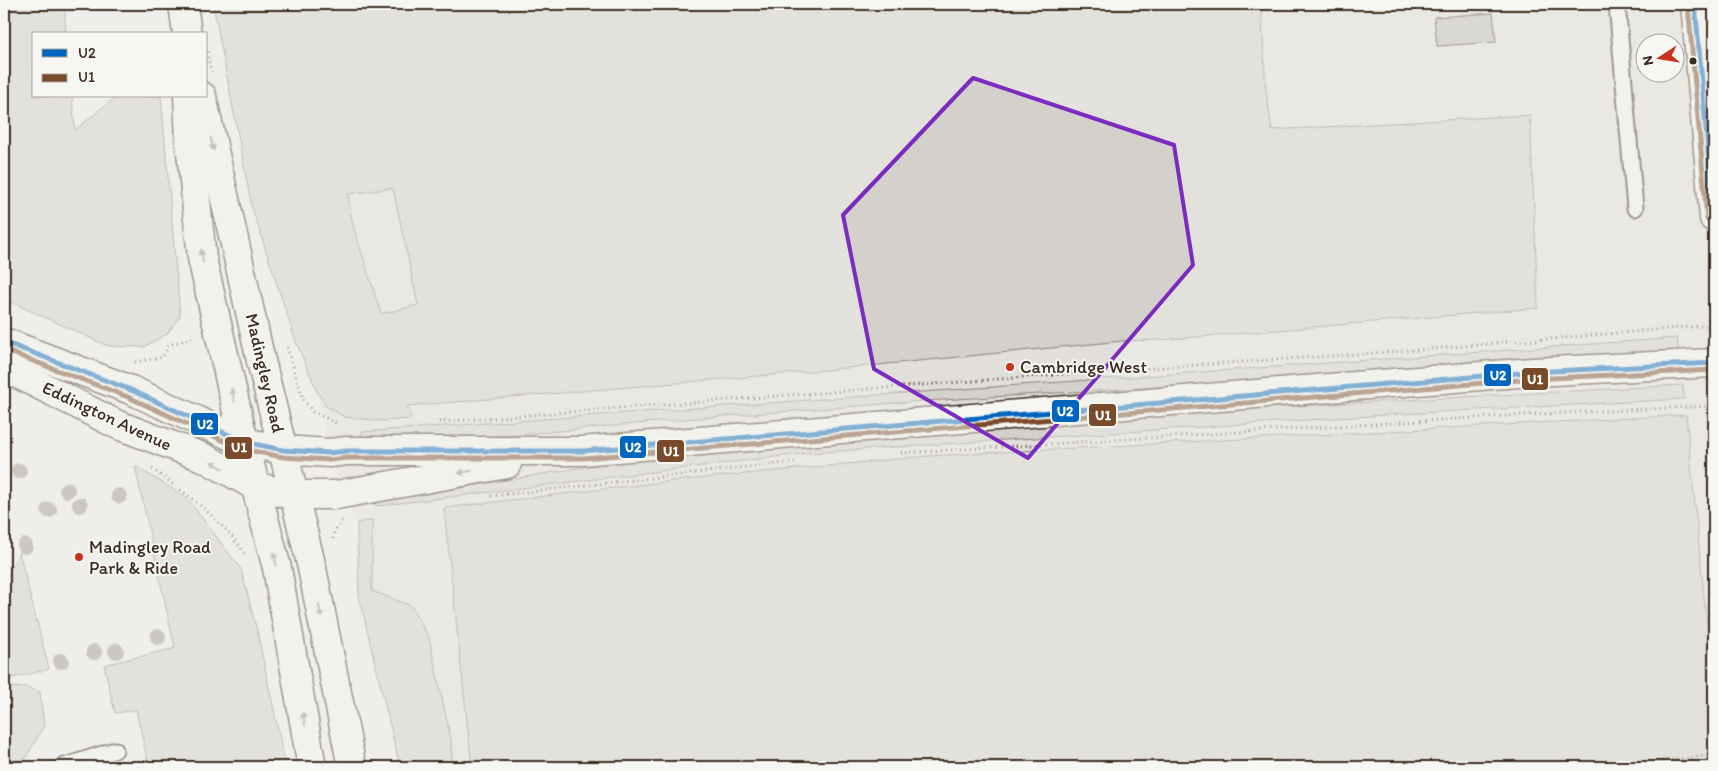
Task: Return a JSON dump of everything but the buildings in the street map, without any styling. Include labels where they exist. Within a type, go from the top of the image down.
[{"type":"street","points":[[1701,8],[1714,218]]},
{"type":"street","name":"Madingley Road","points":[[188,98],[190,142],[202,258],[244,442],[257,487],[282,592],[312,767]]},
{"type":"street","name":"Madingley Road","points":[[202,98],[312,568],[352,767]]},
{"type":"street","name":"Eddington Avenue","points":[[4,342],[134,391],[244,442],[283,450],[329,454],[347,451],[582,451]]},
{"type":"street","points":[[582,451],[1532,372],[1714,363]]},
{"type":"street","name":"Eddington Avenue","points":[[4,367],[118,425],[205,458],[257,487],[294,495],[336,495],[582,451]]},
{"type":"lane","points":[[1617,4],[1635,208]]},
{"type":"lane","points":[[62,767],[115,750]]},
{"type":"path","points":[[434,422],[1075,373],[1403,351],[1714,325]]},
{"type":"path","points":[[291,354],[303,399],[313,412],[341,425]]},
{"type":"path","points":[[895,454],[1537,414],[1714,406]]},
{"type":"path","points":[[482,498],[798,462]]},
{"type":"path","points":[[147,465],[185,493],[226,531],[246,556]]},
{"type":"path","points":[[1612,766],[1714,755]]},
{"type":"highlighted area","points":[[973,78],[1174,145],[1193,265],[1028,458],[874,369],[843,215]]},
{"type":"shaded area","points":[[4,4],[64,4],[66,32],[32,32],[32,98],[72,98],[75,130],[115,98],[161,98],[180,316],[167,334],[144,347],[108,346],[4,299]]},
{"type":"shaded area","name":"Cambridge West","points":[[213,4],[1714,4],[1714,767],[400,767],[359,596],[357,523],[329,453],[317,391],[296,342],[252,208]]},
{"type":"shaded area","points":[[213,4],[1261,4],[1266,91],[1272,130],[1530,115],[1538,308],[1160,340],[1122,341],[816,371],[407,406],[411,419],[380,421],[345,417],[326,406],[317,391],[296,342],[252,208]],"holes":[[[393,188],[418,305],[381,314],[352,222],[348,194]]]},
{"type":"shaded area","points":[[1677,338],[1679,355],[909,402],[699,418],[505,436],[360,440],[362,432]]},
{"type":"shaded area","points":[[1683,385],[1684,399],[1384,415],[807,453],[376,506],[375,502],[614,462],[858,430]]},
{"type":"shaded area","points":[[1686,415],[1714,697],[1714,767],[472,767],[444,508],[663,482],[928,456]]},
{"type":"shaded area","points":[[135,466],[186,497],[241,569],[258,635],[286,767],[149,767],[136,710],[115,713],[104,665],[175,648]]},
{"type":"shaded area","points":[[372,520],[372,591],[411,606],[429,638],[451,740],[452,767],[400,767],[359,596],[357,523]]},
{"type":"shaded area","points":[[19,552],[49,669],[4,680],[4,585]]},
{"type":"shaded area","points":[[26,687],[40,692],[44,726],[25,759],[4,762],[4,688]]},
{"type":"transit line","name":"U2","points":[[1695,4],[1714,218]]},
{"type":"transit line","name":"U1","points":[[1688,5],[1707,219]]},
{"type":"transit line","name":"U2","points":[[4,342],[131,390],[244,442],[283,450],[329,453],[347,451],[582,451],[1532,372],[1714,363]]},
{"type":"transit line","name":"U1","points":[[4,350],[128,397],[242,449],[283,457],[329,460],[347,458],[583,458],[1532,379],[1714,370]]},
{"type":"place","name":"Cambridge West","points":[[1010,367]]},
{"type":"place","name":"Madingley Road Park & Ride","points":[[79,557]]}]
